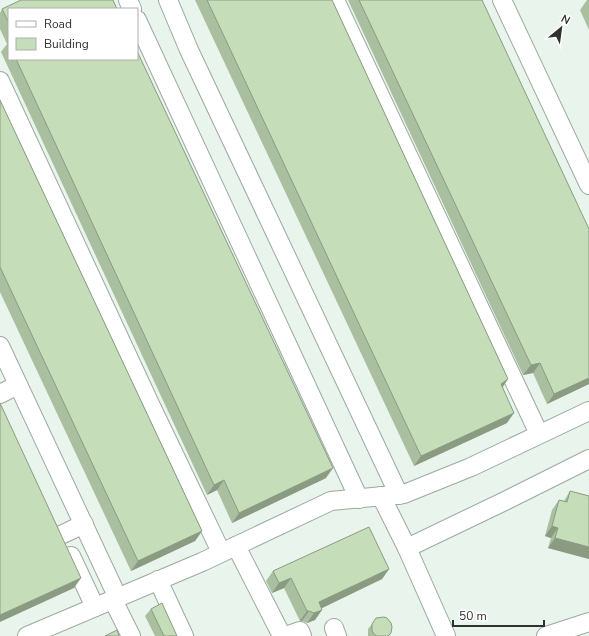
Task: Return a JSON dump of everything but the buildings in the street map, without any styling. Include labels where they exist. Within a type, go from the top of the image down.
[{"type":"lane","points":[[168,0],[189,50],[399,494]]},
{"type":"lane","points":[[335,0],[539,434]]},
{"type":"lane","points":[[502,0],[582,152],[589,185]]},
{"type":"lane","points":[[138,22],[359,499]]},
{"type":"lane","points":[[0,81],[150,404],[229,549],[282,636]]},
{"type":"lane","points":[[0,346],[84,524],[131,636]]},
{"type":"lane","points":[[0,394],[18,385]]},
{"type":"lane","points":[[28,636],[229,549],[332,501],[404,494],[471,467],[589,411]]},
{"type":"lane","points":[[407,548],[506,501],[589,459]]},
{"type":"lane","points":[[381,496],[407,548],[446,636]]},
{"type":"lane","points":[[84,524],[58,528],[95,608]]},
{"type":"lane","points":[[158,580],[184,636]]},
{"type":"lane","points":[[546,636],[589,622]]},
{"type":"lane","points":[[286,636],[300,632],[302,636]]}]
